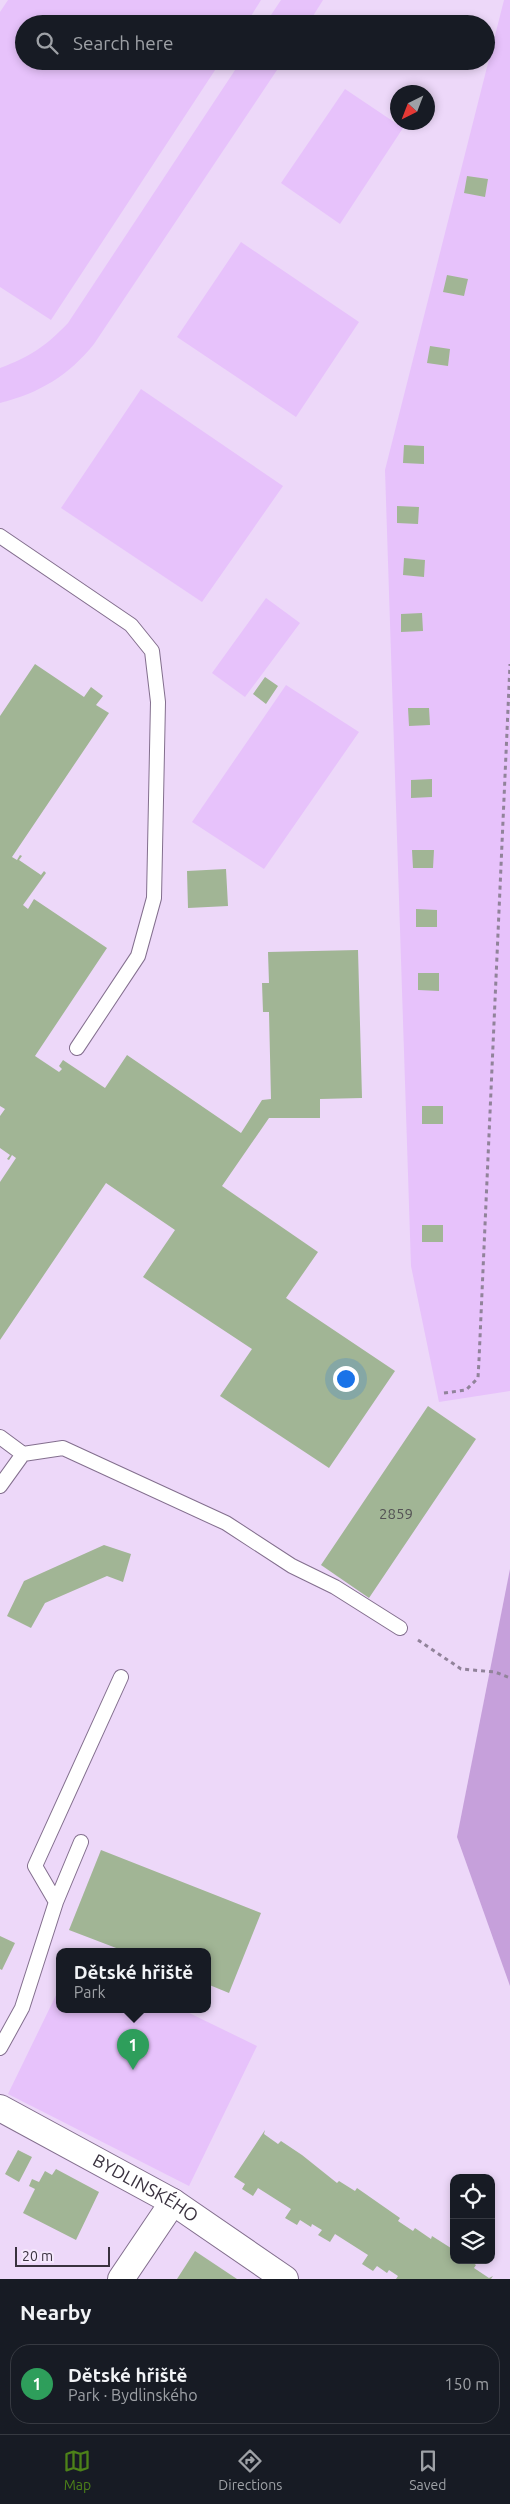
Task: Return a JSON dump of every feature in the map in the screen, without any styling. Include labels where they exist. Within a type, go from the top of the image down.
[{"type":"street","name":"BYDLINSKÉHO","points":[[0,2108],[173,2202],[285,2279]]},
{"type":"street","points":[[121,2279],[173,2202]]},
{"type":"lane","points":[[0,536],[131,625],[152,651],[158,702],[154,898],[138,956],[77,1048]]},
{"type":"lane","points":[[0,1437],[23,1454],[63,1448],[216,1519],[292,1566],[335,1587],[400,1628]]},
{"type":"lane","points":[[0,1486],[23,1454]]},
{"type":"lane","points":[[56,1902],[36,1866],[121,1677]]},
{"type":"lane","points":[[0,2048],[22,2008],[56,1902],[81,1842]]},
{"type":"path","points":[[444,1394],[466,1390],[478,1378],[479,1369],[510,664]]},
{"type":"path","points":[[400,1628],[461,1669],[495,1672],[510,1678]]},
{"type":"shaded area","points":[[8,0],[261,0],[252,15],[15,15],[15,70],[215,70],[51,320],[0,287],[0,12]]},
{"type":"shaded area","points":[[281,0],[323,0],[314,15],[271,15]]},
{"type":"shaded area","points":[[504,0],[510,0],[510,1391],[439,1402],[411,1266],[385,470],[486,70],[495,70],[495,36]]},
{"type":"shaded area","points":[[235,70],[277,70],[94,344],[74,365],[53,381],[28,394],[0,403],[0,368],[20,360],[37,350],[68,323]]},
{"type":"shaded area","points":[[345,89],[390,119],[390,130],[402,130],[340,224],[281,183]]},
{"type":"shaded area","points":[[241,242],[359,322],[296,417],[177,337]]},
{"type":"shaded area","points":[[141,389],[283,486],[202,602],[61,508]]},
{"type":"shaded area","points":[[266,598],[300,623],[245,697],[212,673]]},
{"type":"shaded area","points":[[286,685],[359,732],[264,869],[192,822]]},
{"type":"shaded area","points":[[510,1569],[510,1986],[457,1837]]},
{"type":"shaded area","points":[[56,1995],[56,2013],[189,2013],[257,2046],[189,2186],[8,2094]]},
{"type":"building","points":[[467,176],[488,179],[485,197],[464,193]]},
{"type":"building","points":[[447,275],[468,279],[464,296],[443,292]]},
{"type":"building","points":[[430,346],[450,349],[448,366],[427,363]]},
{"type":"building","points":[[404,445],[424,446],[424,464],[403,463]]},
{"type":"building","points":[[397,506],[419,507],[418,524],[397,523]]},
{"type":"building","points":[[404,558],[425,560],[424,577],[403,575]]},
{"type":"building","points":[[422,613],[423,631],[401,632],[401,614]]},
{"type":"building","points":[[35,664],[84,697],[91,687],[103,696],[96,705],[109,713],[12,857],[17,860],[20,855],[22,856],[19,860],[41,875],[44,871],[46,873],[23,905],[28,909],[34,899],[107,948],[35,1056],[59,1072],[62,1069],[59,1066],[63,1060],[105,1088],[127,1055],[241,1133],[262,1100],[271,1099],[269,1012],[263,1012],[262,983],[269,983],[268,952],[358,950],[362,1098],[320,1099],[320,1118],[269,1118],[222,1186],[318,1252],[286,1298],[395,1371],[329,1468],[220,1396],[252,1349],[143,1277],[175,1230],[106,1183],[0,1340],[0,1182],[16,1158],[12,1155],[9,1160],[7,1159],[10,1155],[0,1148],[0,1116],[5,1109],[0,1106],[0,716]]},
{"type":"building","points":[[265,677],[278,686],[266,704],[253,694]]},
{"type":"building","points":[[408,708],[429,708],[430,725],[409,726]]},
{"type":"building","points":[[432,779],[432,797],[411,798],[411,780]]},
{"type":"building","points":[[412,850],[434,850],[433,868],[413,868]]},
{"type":"building","points":[[226,869],[228,906],[188,908],[187,871]]},
{"type":"building","points":[[416,909],[437,910],[437,927],[416,927]]},
{"type":"building","points":[[418,973],[439,973],[439,991],[418,990]]},
{"type":"building","points":[[422,1106],[443,1106],[443,1124],[422,1124]]},
{"type":"building","points":[[422,1225],[443,1225],[443,1242],[422,1242]]},
{"type":"building","points":[[428,1406],[476,1439],[369,1598],[321,1565]]},
{"type":"building","points":[[104,1545],[131,1554],[123,1582],[107,1576],[45,1603],[31,1628],[7,1616],[24,1581]]},
{"type":"building","points":[[101,1850],[261,1913],[229,1993],[211,1986],[211,1948],[116,1948],[69,1930]]},
{"type":"building","points":[[0,1936],[15,1943],[2,1970],[0,1969]]},
{"type":"building","points":[[265,2130],[264,2134],[278,2144],[281,2141],[302,2155],[337,2183],[339,2181],[355,2191],[357,2188],[400,2218],[398,2221],[413,2231],[415,2228],[431,2239],[432,2236],[450,2247],[450,2264],[475,2264],[476,2265],[474,2268],[489,2278],[493,2276],[491,2279],[396,2279],[398,2276],[389,2270],[387,2273],[377,2266],[373,2271],[362,2264],[368,2255],[335,2234],[330,2242],[318,2235],[322,2230],[312,2224],[311,2227],[300,2220],[297,2225],[285,2218],[291,2209],[258,2188],[253,2196],[242,2189],[245,2184],[234,2177]]},
{"type":"building","points":[[18,2150],[32,2157],[19,2182],[5,2174]]},
{"type":"building","points":[[56,2169],[99,2192],[76,2240],[23,2213],[35,2189],[29,2186],[32,2179],[39,2182],[45,2171],[52,2175]]},
{"type":"building","points":[[195,2251],[237,2279],[177,2279]]},
{"type":"place","name":"Dětské hřiště","points":[[133,2070]]}]
